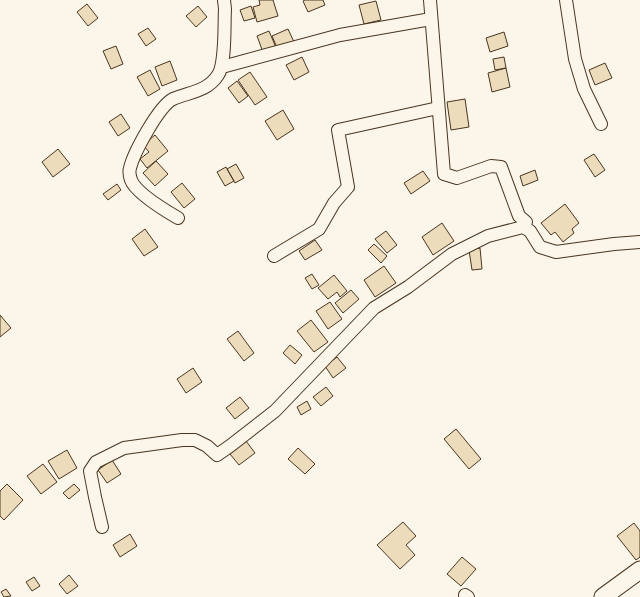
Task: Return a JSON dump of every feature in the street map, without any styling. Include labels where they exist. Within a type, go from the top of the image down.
[{"type":"street","points":[[178,218],[149,200],[132,182],[129,170],[143,138],[161,110],[172,100],[204,89],[217,76],[222,67],[225,9],[224,0]]},
{"type":"street","points":[[430,0],[444,174],[457,178],[490,166],[501,167],[519,216],[526,222]]},
{"type":"street","points":[[566,0],[575,59],[584,89],[601,124]]},
{"type":"street","points":[[222,67],[340,35],[431,18]]},
{"type":"street","points":[[274,256],[319,229],[334,203],[348,187],[338,130],[438,108]]},
{"type":"street","points":[[102,527],[94,497],[90,471],[96,462],[124,448],[182,440],[195,440],[207,446],[218,455],[275,411],[374,308],[408,286],[452,254],[488,236],[523,227],[530,231],[540,247],[556,252],[640,242]]},
{"type":"street","points":[[603,597],[640,570]]},
{"type":"building","points":[[259,0],[273,0],[278,16],[257,22],[253,7],[260,5]]},
{"type":"building","points":[[323,0],[325,5],[308,12],[303,1]]},
{"type":"building","points":[[376,1],[381,20],[364,24],[359,5]]},
{"type":"building","points":[[87,4],[98,18],[88,26],[77,12]]},
{"type":"building","points":[[198,6],[207,17],[196,27],[186,16]]},
{"type":"building","points":[[251,6],[255,18],[244,21],[240,10]]},
{"type":"building","points":[[148,28],[156,39],[146,46],[138,34]]},
{"type":"building","points":[[288,29],[295,44],[279,52],[272,36]]},
{"type":"building","points":[[269,31],[277,50],[264,55],[257,36]]},
{"type":"building","points":[[504,32],[508,46],[490,52],[486,38]]},
{"type":"building","points":[[116,46],[123,64],[111,69],[103,51]]},
{"type":"building","points":[[302,57],[309,72],[294,80],[286,65]]},
{"type":"building","points":[[504,57],[506,68],[495,70],[493,59]]},
{"type":"building","points":[[170,61],[177,80],[162,86],[155,67]]},
{"type":"building","points":[[605,63],[612,78],[595,85],[589,70]]},
{"type":"building","points":[[506,68],[510,87],[492,92],[488,73]]},
{"type":"building","points":[[150,70],[160,89],[148,96],[137,77]]},
{"type":"building","points":[[250,72],[267,97],[255,105],[238,80]]},
{"type":"building","points":[[237,81],[248,96],[239,103],[228,88]]},
{"type":"building","points":[[465,99],[469,127],[451,130],[447,102]]},
{"type":"building","points":[[283,110],[294,129],[277,140],[265,121]]},
{"type":"building","points":[[121,114],[130,128],[118,136],[109,122]]},
{"type":"building","points":[[155,135],[168,151],[147,168],[140,159],[149,152],[143,145]]},
{"type":"building","points":[[58,149],[70,164],[53,177],[42,162]]},
{"type":"building","points":[[594,154],[605,170],[595,177],[584,160]]},
{"type":"building","points":[[156,161],[168,174],[155,186],[143,173]]},
{"type":"building","points":[[236,164],[244,178],[235,183],[227,169]]},
{"type":"building","points":[[226,167],[234,181],[225,186],[217,172]]},
{"type":"building","points":[[535,170],[538,180],[523,186],[520,176]]},
{"type":"building","points":[[423,171],[430,181],[411,194],[404,183]]},
{"type":"building","points":[[182,183],[195,199],[184,208],[171,192]]},
{"type":"building","points":[[117,184],[121,190],[108,200],[103,194]]},
{"type":"building","points":[[565,204],[579,223],[572,229],[574,233],[563,242],[555,232],[551,235],[541,223]]},
{"type":"building","points":[[442,223],[454,241],[433,255],[422,237]]},
{"type":"building","points":[[145,229],[158,247],[144,256],[132,239]]},
{"type":"building","points":[[386,231],[397,245],[387,253],[375,239]]},
{"type":"building","points":[[315,240],[322,250],[305,260],[299,251]]},
{"type":"building","points":[[374,244],[387,256],[381,263],[368,250]]},
{"type":"building","points":[[480,248],[482,269],[472,270],[469,250]]},
{"type":"building","points":[[384,266],[396,283],[375,297],[364,280]]},
{"type":"building","points":[[312,274],[319,285],[312,289],[305,278]]},
{"type":"building","points":[[334,275],[347,291],[340,297],[337,292],[328,299],[318,288]]},
{"type":"building","points":[[351,290],[359,299],[343,313],[335,303]]},
{"type":"building","points":[[330,302],[342,319],[328,329],[316,311]]},
{"type":"building","points":[[0,315],[11,328],[0,337]]},
{"type":"building","points":[[311,320],[328,342],[314,352],[297,331]]},
{"type":"building","points":[[238,331],[254,353],[244,361],[227,339]]},
{"type":"building","points":[[290,345],[302,355],[295,364],[283,353]]},
{"type":"building","points":[[337,357],[346,368],[333,378],[325,366]]},
{"type":"building","points":[[193,368],[202,382],[186,393],[177,379]]},
{"type":"building","points":[[326,387],[333,396],[321,406],[313,397]]},
{"type":"building","points":[[240,397],[249,408],[235,419],[226,408]]},
{"type":"building","points":[[307,401],[311,409],[301,415],[297,407]]},
{"type":"building","points":[[456,429],[481,459],[469,469],[444,439]]},
{"type":"building","points":[[246,441],[255,453],[239,465],[230,454]]},
{"type":"building","points":[[298,448],[315,464],[305,474],[288,459]]},
{"type":"building","points":[[67,450],[77,468],[59,479],[48,461]]},
{"type":"building","points":[[112,460],[121,474],[107,483],[98,470]]},
{"type":"building","points":[[43,464],[57,482],[41,494],[27,476]]},
{"type":"building","points":[[7,484],[23,500],[4,520],[0,516],[0,491]]},
{"type":"building","points":[[74,484],[80,490],[69,499],[63,493]]},
{"type":"building","points":[[403,522],[416,536],[406,545],[415,555],[400,569],[377,545]]},
{"type":"building","points":[[634,523],[640,531],[640,557],[636,560],[617,536]]},
{"type":"building","points":[[130,534],[137,546],[120,557],[113,545]]},
{"type":"building","points":[[462,557],[476,569],[461,586],[447,574]]},
{"type":"building","points":[[69,575],[78,586],[67,594],[59,584]]},
{"type":"building","points":[[34,577],[40,586],[32,591],[26,582]]},
{"type":"building","points":[[6,589],[11,596],[4,597],[1,592]]}]
